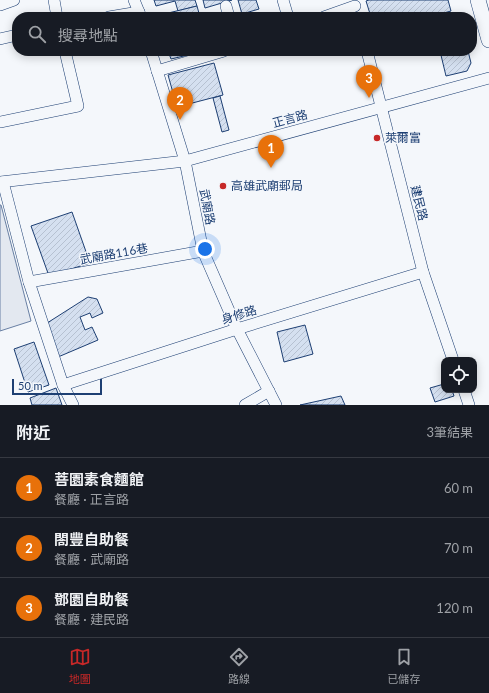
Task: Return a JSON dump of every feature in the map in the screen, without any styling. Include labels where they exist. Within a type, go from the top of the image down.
[{"type":"street","points":[[0,5],[14,0]]},
{"type":"street","points":[[54,0],[56,12]]},
{"type":"street","points":[[134,0],[139,12]]},
{"type":"street","points":[[283,0],[287,12]]},
{"type":"street","points":[[478,0],[489,40]]},
{"type":"street","points":[[342,12],[356,8]]},
{"type":"street","points":[[0,39],[12,36]]},
{"type":"street","points":[[0,122],[78,106],[66,56]]},
{"type":"street","name":"武廟路","points":[[152,56],[185,162],[203,251],[237,329],[276,405]]},
{"type":"street","points":[[157,71],[207,56]]},
{"type":"street","name":"建民路","points":[[368,56],[423,272],[453,357]]},
{"type":"street","name":"正言路","points":[[2,182],[185,162],[489,78]]},
{"type":"street","points":[[2,182],[29,282],[63,385],[73,405]]},
{"type":"street","name":"武廟路116巷","points":[[29,282],[203,251]]},
{"type":"street","name":"身修路","points":[[63,385],[237,329],[423,272]]},
{"type":"street","points":[[245,405],[269,392]]},
{"type":"street","points":[[465,393],[469,405]]},
{"type":"shaded area","points":[[0,205],[31,321],[0,331]]},
{"type":"building","points":[[154,0],[195,0],[197,6],[178,11],[175,1],[156,6]]},
{"type":"building","points":[[203,0],[232,0],[205,8]]},
{"type":"building","points":[[238,0],[256,0],[259,9],[249,12],[241,12]]},
{"type":"building","points":[[448,0],[451,11],[369,12],[366,1]]},
{"type":"building","points":[[197,6],[199,12],[172,12]]},
{"type":"building","points":[[170,56],[184,56],[171,59]]},
{"type":"building","points":[[441,56],[469,56],[471,63],[467,71],[446,76]]},
{"type":"building","points":[[214,63],[223,95],[177,107],[168,75]]},
{"type":"building","points":[[220,96],[229,130],[222,132],[213,98]]},
{"type":"building","points":[[72,212],[90,263],[49,276],[31,226]]},
{"type":"building","points":[[88,297],[97,299],[103,313],[92,318],[90,313],[80,317],[85,330],[92,327],[98,340],[58,357],[44,325]]},
{"type":"building","points":[[305,325],[313,354],[284,362],[277,332]]},
{"type":"building","points":[[34,342],[49,385],[28,392],[14,349]]},
{"type":"building","points":[[441,385],[441,393],[453,393],[454,396],[435,402],[430,388]]},
{"type":"building","points":[[56,388],[62,405],[32,405],[30,398]]},
{"type":"building","points":[[341,396],[345,405],[300,405]]},
{"type":"place","name":"鄧園自助餐","points":[[369,98]]},
{"type":"place","name":"閤豐自助餐","points":[[180,120]]},
{"type":"place","name":"萊爾富","points":[[377,138]]},
{"type":"place","name":"菩園素食麵館","points":[[271,168]]},
{"type":"place","name":"高雄武廟郵局","points":[[223,186]]}]
